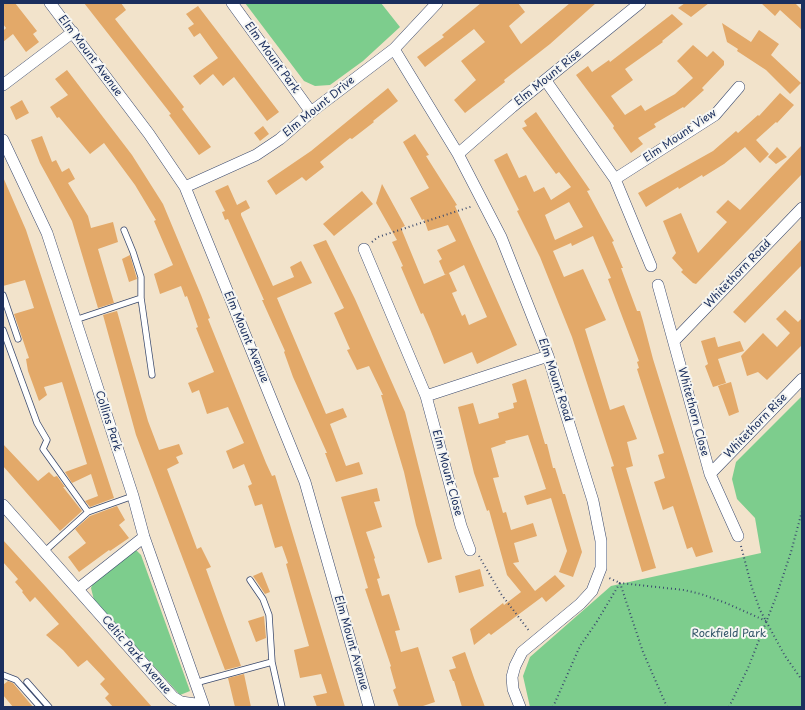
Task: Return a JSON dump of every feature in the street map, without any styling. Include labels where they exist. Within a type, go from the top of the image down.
[{"type":"street","name":"Elm Mount Avenue","points":[[50,3],[149,134],[185,187],[305,482],[369,707]]},
{"type":"street","name":"Elm Mount Park","points":[[232,3],[311,112]]},
{"type":"street","name":"Elm Mount Drive","points":[[185,187],[256,155],[280,139],[311,112],[394,49],[437,3]]},
{"type":"street","name":"Elm Mount Rise","points":[[458,154],[512,107],[546,81],[640,3]]},
{"type":"street","points":[[3,85],[73,32]]},
{"type":"street","name":"Elm Mount Road","points":[[394,49],[458,154],[501,237],[548,356],[593,501],[601,541],[601,568],[592,591],[580,604],[522,652],[515,666],[512,677],[513,689],[520,707]]},
{"type":"street","points":[[546,81],[615,179],[651,266]]},
{"type":"street","name":"Elm Mount View","points":[[615,179],[715,115],[738,87]]},
{"type":"street","name":"Collins Park","points":[[3,140],[47,233],[133,496],[144,536],[203,706]]},
{"type":"street","name":"Whitethorn Road","points":[[674,340],[802,208]]},
{"type":"street","name":"Elm Mount Close","points":[[364,250],[426,396],[461,526],[470,550]]},
{"type":"street","name":"Whitethorn Close","points":[[658,285],[710,474],[738,536]]},
{"type":"street","points":[[426,396],[548,356]]},
{"type":"street","name":"Whitethorn Rise","points":[[710,474],[802,378]]},
{"type":"street","name":"Celtic Park Avenue","points":[[3,506],[45,551],[173,697],[182,702],[203,706]]},
{"type":"street","points":[[78,589],[144,536]]},
{"type":"lane","points":[[124,230],[141,277],[141,298],[152,375]]},
{"type":"lane","points":[[3,295],[18,339]]},
{"type":"lane","points":[[75,320],[141,298]]},
{"type":"lane","points":[[3,330],[37,423],[47,440],[42,449],[88,512]]},
{"type":"lane","points":[[45,551],[88,512],[133,496]]},
{"type":"lane","points":[[250,580],[263,599],[269,615],[272,662],[282,707]]},
{"type":"lane","points":[[195,684],[272,662]]},
{"type":"lane","points":[[3,675],[16,680],[40,707]]},
{"type":"lane","points":[[27,682],[49,707]]},
{"type":"path","points":[[364,250],[378,237],[483,203]]},
{"type":"path","points":[[729,707],[748,668],[766,621],[791,552],[802,511]]},
{"type":"path","points":[[738,536],[752,588],[766,621],[785,656],[802,680]]},
{"type":"path","points":[[470,550],[477,554],[501,594],[536,639]]},
{"type":"path","points":[[599,574],[620,583],[684,590],[701,594],[726,603],[766,621]]},
{"type":"path","points":[[554,707],[580,646],[620,583]]},
{"type":"path","points":[[620,583],[643,652],[667,707]]},
{"type":"green space","points":[[245,3],[381,3],[400,27],[363,61],[330,85],[315,86],[304,81]]},
{"type":"green space","name":"Rockfield Park","points":[[802,396],[802,707],[530,707],[523,676],[530,657],[611,586],[761,553],[755,518],[737,499],[732,479],[736,462]]},
{"type":"green space","points":[[132,551],[137,551],[141,555],[190,691],[180,695],[94,600],[91,588],[95,578]]},
{"type":"building","points":[[3,3],[15,3],[37,31],[33,34],[39,42],[26,52],[13,34],[3,42],[3,31],[6,28],[3,24]]},
{"type":"building","points":[[84,3],[121,3],[126,10],[115,19],[184,107],[182,109],[211,147],[199,155],[169,115],[171,114]]},
{"type":"building","points":[[481,3],[518,3],[525,12],[509,26],[521,44],[570,3],[596,3],[550,44],[504,80],[505,82],[465,113],[454,100],[476,80],[461,61],[485,42],[474,29],[425,67],[417,57],[444,37],[442,35]]},
{"type":"building","points":[[685,3],[709,3],[691,17],[678,8]]},
{"type":"building","points":[[761,3],[795,3],[802,10],[802,30],[780,10],[775,16]]},
{"type":"building","points":[[198,6],[279,112],[267,121],[234,77],[223,86],[213,74],[200,85],[193,76],[218,58],[200,33],[194,37],[188,28],[194,24],[186,14]]},
{"type":"building","points":[[672,14],[683,24],[662,41],[663,42],[625,69],[633,80],[611,96],[625,115],[641,105],[645,111],[675,94],[693,78],[677,61],[693,45],[707,57],[713,51],[724,61],[724,65],[702,88],[704,90],[684,108],[683,107],[654,124],[656,127],[638,138],[643,144],[631,153],[613,128],[614,126],[576,75],[588,66],[592,72],[609,60],[610,62]]},
{"type":"building","points":[[722,23],[751,42],[759,30],[779,44],[771,55],[801,83],[790,94],[766,70],[737,51],[738,49],[727,42]]},
{"type":"building","points":[[67,70],[132,155],[163,204],[201,295],[210,318],[208,319],[266,463],[272,476],[275,475],[345,707],[317,707],[313,696],[327,693],[321,674],[300,678],[294,650],[309,646],[286,564],[288,563],[282,546],[275,548],[262,504],[255,506],[248,486],[252,484],[244,464],[233,469],[226,451],[244,443],[228,407],[207,414],[199,390],[192,393],[188,383],[214,372],[196,328],[198,327],[187,296],[185,297],[181,286],[160,294],[154,274],[173,265],[154,221],[156,220],[135,185],[104,143],[90,154],[59,117],[57,118],[50,107],[68,95],[55,79]]},
{"type":"building","points":[[388,88],[398,101],[373,121],[374,122],[352,139],[350,138],[320,162],[324,167],[306,181],[302,177],[276,195],[267,181],[311,151]]},
{"type":"building","points":[[780,93],[794,105],[777,123],[776,122],[756,140],[769,154],[760,163],[745,147],[724,164],[703,177],[702,175],[679,189],[678,187],[646,207],[638,193],[713,151],[736,131],[738,133],[758,115],[759,116]]},
{"type":"building","points":[[22,100],[29,113],[16,120],[10,107]]},
{"type":"building","points":[[536,112],[590,190],[587,191],[614,241],[612,242],[623,268],[621,268],[637,311],[640,311],[653,359],[713,552],[696,557],[692,547],[687,549],[673,506],[663,510],[654,482],[665,478],[658,455],[664,453],[637,369],[639,368],[637,362],[639,361],[608,279],[611,278],[593,236],[572,246],[571,243],[553,251],[564,277],[583,269],[606,320],[585,329],[610,410],[624,405],[637,439],[627,442],[633,466],[626,468],[656,568],[642,572],[611,467],[614,466],[572,337],[540,257],[494,160],[507,153],[519,178],[526,175],[534,192],[544,187],[551,200],[571,187],[559,172],[556,174],[522,128],[527,126],[524,121]],"holes":[[[569,202],[583,227],[555,240],[545,215]]]},
{"type":"building","points":[[263,126],[269,134],[260,141],[254,133]]},
{"type":"building","points":[[415,134],[429,155],[426,156],[457,205],[455,206],[517,345],[477,364],[472,352],[444,364],[423,313],[421,314],[401,267],[403,266],[392,242],[397,240],[376,203],[382,184],[405,226],[401,228],[424,284],[445,275],[439,261],[442,259],[437,250],[456,241],[448,225],[428,231],[424,219],[422,220],[410,198],[429,188],[403,142]],"holes":[[[464,265],[487,317],[469,325],[465,314],[462,316],[452,293],[457,291],[449,273]]]},
{"type":"building","points":[[42,136],[52,162],[56,160],[62,172],[69,168],[75,179],[68,183],[88,216],[91,228],[113,222],[118,242],[98,249],[114,303],[98,308],[72,221],[40,163],[31,140]]},
{"type":"building","points":[[802,145],[802,174],[696,284],[693,283],[681,272],[683,270],[672,258],[676,253],[663,221],[681,213],[698,253],[727,222],[716,212],[728,200],[740,210]]},
{"type":"building","points":[[777,147],[787,157],[776,164],[768,157]]},
{"type":"building","points":[[3,177],[26,230],[114,498],[90,507],[85,501],[98,496],[91,474],[72,483],[65,472],[87,464],[62,382],[44,387],[47,395],[39,401],[28,371],[26,359],[29,358],[14,314],[34,308],[25,280],[3,286]]},
{"type":"building","points":[[228,185],[237,205],[246,200],[250,208],[241,213],[241,215],[273,286],[294,277],[290,267],[301,261],[312,283],[277,298],[326,414],[343,408],[347,417],[330,424],[346,466],[359,462],[363,474],[336,482],[325,453],[327,453],[293,377],[284,352],[285,351],[262,300],[264,300],[228,219],[225,220],[222,212],[225,211],[215,191]]},
{"type":"building","points":[[362,191],[373,204],[334,236],[323,224]]},
{"type":"building","points":[[802,239],[802,265],[745,323],[733,312]]},
{"type":"building","points":[[326,240],[355,299],[405,412],[442,559],[428,563],[416,525],[404,472],[381,395],[383,395],[369,366],[357,370],[347,350],[350,349],[334,313],[344,308],[313,245]]},
{"type":"building","points":[[130,255],[137,279],[129,282],[122,259]]},
{"type":"building","points":[[785,310],[798,322],[802,318],[802,345],[767,380],[758,372],[747,376],[741,356],[763,333],[777,347],[790,333],[776,319]]},
{"type":"building","points":[[117,311],[148,421],[159,450],[179,444],[183,454],[176,457],[179,463],[167,469],[197,549],[201,547],[211,567],[206,569],[241,666],[225,670],[136,435],[103,315]]},
{"type":"building","points":[[715,337],[718,347],[740,341],[744,351],[718,359],[726,383],[713,387],[705,366],[708,364],[701,341]]},
{"type":"building","points":[[526,379],[545,444],[547,444],[553,468],[555,468],[563,494],[565,494],[582,552],[573,577],[559,572],[567,551],[551,498],[527,505],[524,496],[546,489],[528,435],[505,441],[506,443],[491,448],[499,477],[493,478],[503,513],[506,512],[511,530],[533,523],[537,536],[514,543],[519,562],[513,563],[535,591],[555,575],[565,586],[546,602],[542,597],[491,635],[489,633],[474,645],[470,629],[503,603],[504,605],[521,592],[507,575],[489,510],[487,511],[474,473],[458,407],[473,403],[479,424],[499,418],[498,413],[514,408],[513,403],[517,402],[512,384]]},
{"type":"building","points":[[731,382],[739,412],[729,416],[718,386]]},
{"type":"building","points":[[3,444],[38,481],[49,472],[54,477],[57,476],[65,487],[63,487],[82,511],[60,531],[3,466]]},
{"type":"building","points":[[377,488],[380,501],[374,502],[382,527],[366,532],[380,578],[377,579],[382,596],[389,594],[400,630],[395,631],[401,652],[418,647],[435,702],[420,707],[399,707],[393,690],[396,688],[391,666],[365,589],[368,588],[341,497]]},
{"type":"building","points":[[117,506],[125,520],[119,525],[129,538],[110,551],[109,550],[79,572],[68,557],[86,543],[75,529],[90,516]]},
{"type":"building","points":[[3,540],[152,707],[113,707],[105,698],[109,694],[100,684],[105,679],[87,660],[78,667],[63,650],[46,635],[59,624],[35,597],[30,602],[15,582],[18,579],[3,562]]},
{"type":"building","points":[[480,569],[484,586],[459,593],[455,576]]},
{"type":"building","points":[[262,572],[270,592],[265,594],[253,576]]},
{"type":"building","points":[[264,616],[266,638],[256,642],[248,621]]},
{"type":"building","points":[[465,652],[485,707],[462,707],[449,670],[456,668],[452,657]]},
{"type":"building","points":[[244,674],[251,707],[235,707],[228,678]]},
{"type":"building","points":[[8,681],[13,683],[33,707],[13,707],[3,695],[3,685]]}]
